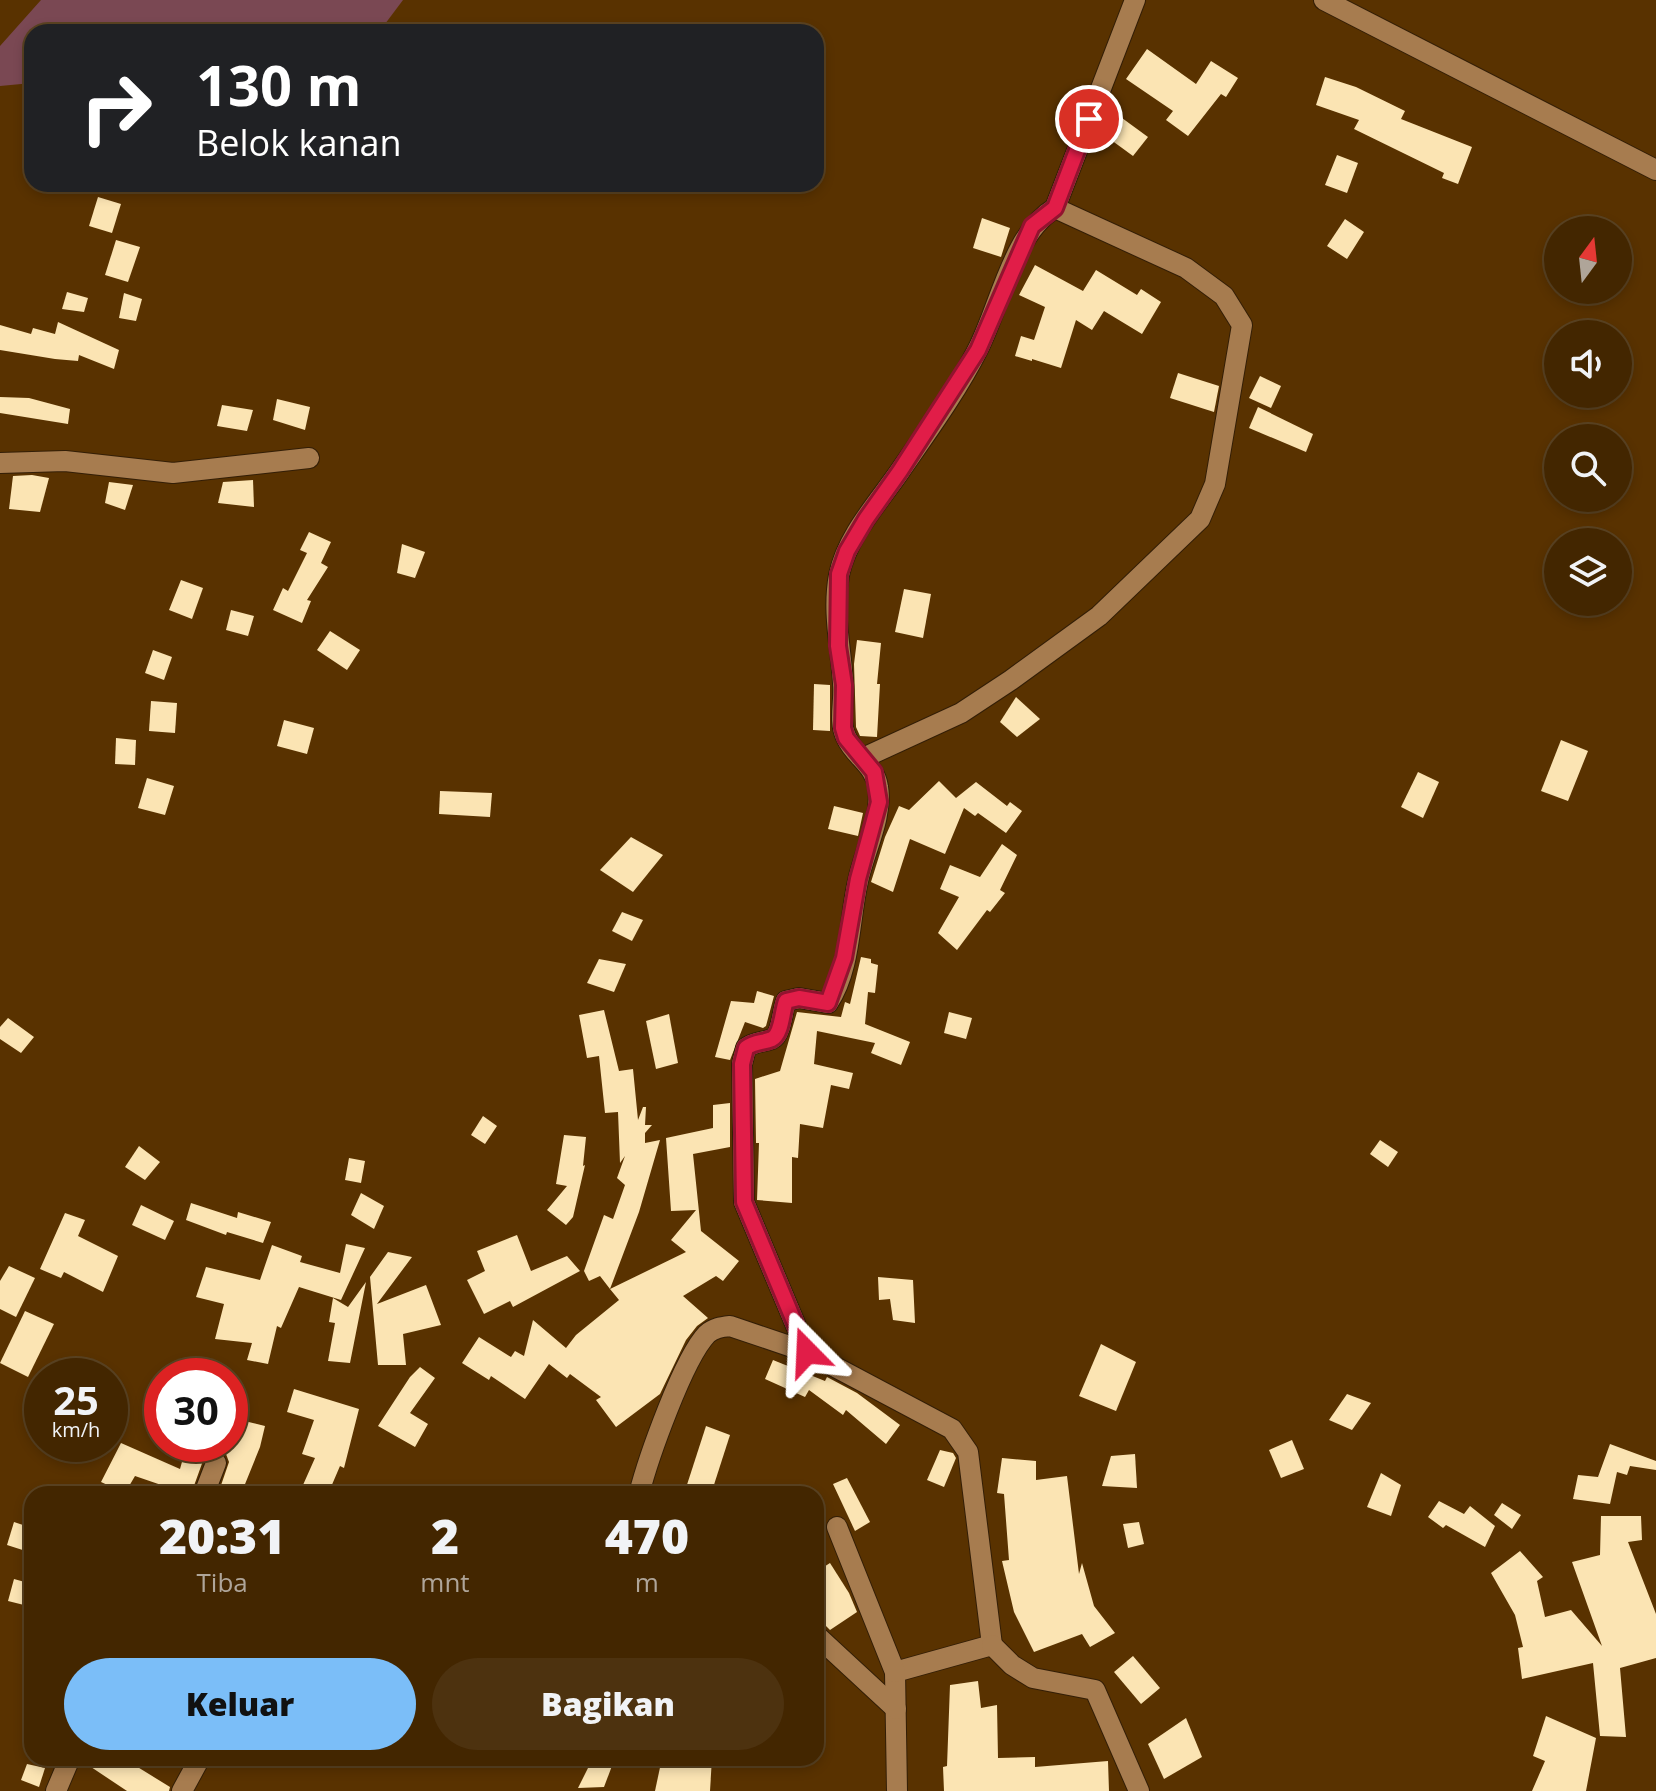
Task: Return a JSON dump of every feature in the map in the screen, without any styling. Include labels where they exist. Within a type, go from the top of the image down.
[{"type":"street","points":[[807,1352],[744,1202],[742,1064],[746,1048],[757,1041],[772,1039],[777,1033],[786,1001],[799,998],[828,1003],[832,997],[844,958],[858,879],[879,802],[874,772],[846,738],[843,728],[844,685],[838,646],[839,574],[847,551],[978,350],[1032,226],[1055,208],[1135,0]]},
{"type":"street","points":[[1324,0],[1656,170]]},
{"type":"street","points":[[863,758],[961,713],[1099,616],[1200,519],[1215,484],[1242,325],[1224,296],[1186,268],[1055,208]]},
{"type":"street","points":[[0,463],[65,461],[173,473],[309,458]]},
{"type":"street","points":[[641,1486],[652,1448],[695,1352],[709,1332],[730,1326],[807,1352],[952,1429],[968,1452],[992,1645],[1012,1665],[1033,1678],[1095,1690],[1139,1791]]},
{"type":"street","points":[[207,1486],[216,1463]]},
{"type":"street","points":[[837,1527],[895,1672],[897,1791]]},
{"type":"street","points":[[824,1642],[896,1709]]},
{"type":"street","points":[[895,1672],[992,1645]]},
{"type":"street","points":[[56,1791],[67,1766]]},
{"type":"street","points":[[182,1791],[196,1766]]},
{"type":"shaded area","points":[[41,0],[403,0],[385,24],[24,24],[24,84],[0,86],[0,46]]},
{"type":"building","points":[[1147,49],[1196,84],[1211,61],[1238,78],[1226,97],[1221,94],[1188,136],[1166,120],[1173,111],[1126,79]]},
{"type":"building","points":[[1325,77],[1356,87],[1405,111],[1401,119],[1472,147],[1458,184],[1442,178],[1444,173],[1354,129],[1359,120],[1316,105]]},
{"type":"building","points":[[1122,118],[1148,137],[1133,156],[1107,137]]},
{"type":"building","points":[[1337,155],[1358,163],[1347,193],[1325,185]]},
{"type":"building","points":[[98,197],[121,204],[112,233],[89,226]]},
{"type":"building","points":[[982,218],[1010,228],[1001,257],[973,248]]},
{"type":"building","points":[[1345,219],[1364,232],[1347,259],[1327,246]]},
{"type":"building","points":[[116,240],[140,247],[128,282],[105,275]]},
{"type":"building","points":[[1035,265],[1083,291],[1096,270],[1137,295],[1141,289],[1161,302],[1142,334],[1104,311],[1092,330],[1076,320],[1061,368],[1032,361],[1015,356],[1021,336],[1034,340],[1045,307],[1019,295]]},
{"type":"building","points":[[67,292],[88,298],[84,312],[62,309]]},
{"type":"building","points":[[124,293],[142,299],[136,321],[119,318]]},
{"type":"building","points":[[58,322],[119,350],[114,369],[79,355],[78,361],[0,350],[0,325],[31,334],[33,328],[55,334]]},
{"type":"building","points":[[1178,373],[1219,386],[1214,412],[1170,398]]},
{"type":"building","points":[[1260,376],[1281,386],[1271,408],[1249,398]]},
{"type":"building","points":[[0,397],[29,398],[70,409],[68,424],[0,413]]},
{"type":"building","points":[[277,399],[310,407],[305,430],[273,420]]},
{"type":"building","points":[[222,405],[253,410],[247,431],[217,426]]},
{"type":"building","points":[[1258,407],[1313,434],[1306,452],[1249,428]]},
{"type":"building","points":[[13,476],[49,478],[40,512],[9,509]]},
{"type":"building","points":[[253,480],[254,507],[218,503],[223,482]]},
{"type":"building","points":[[109,482],[133,485],[125,510],[105,503]]},
{"type":"building","points":[[309,532],[331,542],[321,563],[328,567],[307,600],[311,601],[302,623],[273,610],[283,588],[288,591],[307,553],[300,550]]},
{"type":"building","points":[[402,544],[425,552],[415,578],[397,573]]},
{"type":"building","points":[[181,580],[203,588],[192,619],[169,610]]},
{"type":"building","points":[[904,589],[931,594],[923,638],[895,632]]},
{"type":"building","points":[[231,610],[254,616],[248,636],[226,630]]},
{"type":"building","points":[[330,631],[360,650],[347,670],[317,650]]},
{"type":"building","points":[[857,640],[881,643],[877,737],[860,736],[856,727],[854,664]]},
{"type":"building","points":[[153,650],[172,657],[164,680],[145,673]]},
{"type":"building","points":[[814,684],[830,685],[830,731],[813,730]]},
{"type":"building","points":[[1016,697],[1040,719],[1017,737],[1000,722]]},
{"type":"building","points":[[151,701],[177,703],[175,733],[149,731]]},
{"type":"building","points":[[284,720],[314,728],[307,754],[277,746]]},
{"type":"building","points":[[116,738],[136,740],[135,765],[115,764]]},
{"type":"building","points":[[1561,740],[1588,751],[1568,801],[1541,791]]},
{"type":"building","points":[[1418,772],[1439,782],[1423,818],[1401,807]]},
{"type":"building","points":[[147,778],[174,786],[165,815],[138,808]]},
{"type":"building","points":[[939,781],[956,798],[976,782],[1007,806],[1010,802],[1022,811],[1006,833],[978,813],[975,816],[964,808],[945,854],[910,839],[893,892],[871,882],[885,837],[899,806],[909,810]]},
{"type":"building","points":[[440,791],[492,793],[490,817],[439,814]]},
{"type":"building","points":[[834,806],[863,813],[858,836],[828,829]]},
{"type":"building","points":[[631,837],[663,855],[633,892],[600,870]]},
{"type":"building","points":[[1002,844],[1017,855],[1000,890],[1005,893],[990,912],[987,910],[957,950],[938,933],[959,897],[940,889],[950,865],[980,877]]},
{"type":"building","points":[[622,912],[643,920],[632,941],[612,931]]},
{"type":"building","points":[[861,957],[871,959],[871,963],[878,965],[875,993],[868,992],[865,1024],[910,1042],[901,1065],[871,1053],[875,1043],[817,1031],[814,1064],[853,1073],[849,1089],[831,1085],[823,1128],[800,1124],[798,1158],[792,1157],[792,1203],[757,1200],[759,1143],[756,1143],[755,1079],[780,1071],[797,1012],[841,1017],[845,1002],[850,1004]]},
{"type":"building","points":[[599,959],[626,964],[614,992],[587,983]]},
{"type":"building","points":[[757,991],[774,996],[766,1026],[763,1028],[745,1022],[730,1060],[715,1057],[731,1001],[754,1003]]},
{"type":"building","points":[[604,1010],[619,1071],[633,1069],[638,1120],[643,1107],[646,1107],[645,1125],[652,1125],[645,1133],[645,1143],[660,1140],[639,1212],[610,1289],[600,1276],[589,1281],[584,1271],[604,1215],[613,1219],[625,1185],[617,1178],[625,1156],[620,1163],[618,1112],[605,1113],[599,1056],[587,1058],[579,1015]]},
{"type":"building","points":[[949,1012],[972,1018],[966,1039],[944,1033]]},
{"type":"building","points":[[669,1014],[678,1063],[656,1069],[646,1021]]},
{"type":"building","points":[[8,1018],[34,1037],[21,1053],[0,1039],[0,1027]]},
{"type":"building","points":[[730,1103],[730,1147],[693,1154],[701,1231],[739,1261],[723,1281],[716,1276],[683,1296],[708,1318],[686,1340],[660,1394],[616,1427],[596,1400],[601,1397],[570,1374],[567,1378],[549,1364],[525,1399],[491,1376],[489,1380],[462,1363],[479,1337],[511,1357],[515,1351],[524,1356],[533,1320],[566,1348],[576,1335],[619,1300],[610,1289],[686,1252],[671,1240],[696,1210],[671,1211],[666,1138],[713,1128],[713,1105]]},
{"type":"building","points":[[483,1116],[497,1126],[485,1144],[471,1135]]},
{"type":"building","points":[[564,1135],[586,1137],[585,1165],[573,1217],[566,1225],[547,1210],[567,1186],[556,1184]]},
{"type":"building","points":[[1380,1140],[1398,1152],[1388,1167],[1370,1154]]},
{"type":"building","points":[[139,1146],[160,1162],[145,1180],[125,1167]]},
{"type":"building","points":[[349,1158],[365,1161],[361,1183],[345,1180]]},
{"type":"building","points":[[361,1193],[384,1206],[374,1229],[351,1215]]},
{"type":"building","points":[[191,1203],[237,1218],[238,1212],[271,1222],[263,1243],[227,1232],[226,1235],[186,1220]]},
{"type":"building","points":[[141,1205],[174,1221],[165,1240],[132,1225]]},
{"type":"building","points":[[65,1213],[85,1220],[78,1236],[118,1256],[103,1292],[64,1272],[61,1278],[40,1269]]},
{"type":"building","points":[[517,1235],[531,1271],[567,1256],[580,1271],[513,1307],[510,1301],[484,1314],[467,1280],[485,1271],[477,1251]]},
{"type":"building","points":[[346,1244],[365,1248],[341,1300],[299,1287],[281,1328],[277,1326],[268,1364],[248,1360],[252,1343],[215,1339],[224,1304],[196,1297],[206,1267],[260,1280],[272,1245],[302,1256],[300,1262],[340,1273]]},
{"type":"building","points":[[388,1252],[412,1257],[377,1304],[426,1285],[441,1325],[403,1334],[406,1365],[378,1365],[370,1277]]},
{"type":"building","points":[[9,1266],[35,1278],[16,1317],[0,1309],[0,1281]]},
{"type":"building","points":[[878,1277],[913,1280],[915,1323],[893,1320],[890,1299],[879,1300]]},
{"type":"building","points":[[366,1282],[350,1363],[328,1361],[335,1323],[329,1322],[333,1298],[348,1307]]},
{"type":"building","points":[[25,1311],[54,1324],[37,1358],[24,1358],[24,1375],[0,1363]]},
{"type":"building","points":[[1101,1344],[1136,1362],[1116,1411],[1079,1396]]},
{"type":"building","points":[[773,1360],[825,1381],[827,1377],[857,1393],[900,1425],[886,1444],[846,1410],[843,1415],[809,1390],[805,1397],[765,1379]]},
{"type":"building","points":[[420,1367],[435,1378],[410,1413],[428,1424],[415,1447],[378,1426]]},
{"type":"building","points":[[294,1389],[359,1409],[344,1468],[340,1466],[331,1486],[303,1486],[315,1458],[302,1454],[314,1420],[287,1412]]},
{"type":"building","points":[[1347,1394],[1371,1403],[1352,1430],[1329,1420]]},
{"type":"building","points":[[248,1422],[265,1426],[244,1486],[221,1486],[229,1462],[248,1462]]},
{"type":"building","points":[[706,1426],[730,1435],[714,1486],[687,1486]]},
{"type":"building","points":[[1292,1440],[1304,1469],[1281,1478],[1269,1450]]},
{"type":"building","points":[[1610,1444],[1656,1461],[1656,1470],[1630,1466],[1627,1475],[1617,1472],[1610,1504],[1573,1499],[1578,1475],[1598,1477]]},
{"type":"building","points":[[128,1446],[144,1453],[144,1462],[164,1462],[180,1469],[182,1462],[203,1462],[194,1486],[164,1486],[135,1476],[129,1486],[110,1486],[101,1482],[111,1462],[128,1462]]},
{"type":"building","points":[[940,1450],[953,1453],[956,1458],[944,1487],[927,1480]]},
{"type":"building","points":[[1135,1454],[1137,1488],[1102,1486],[1111,1456]]},
{"type":"building","points":[[1002,1458],[1036,1461],[1036,1480],[1067,1476],[1079,1574],[1082,1563],[1094,1606],[1115,1633],[1090,1647],[1082,1634],[1034,1652],[1014,1612],[1002,1561],[1009,1560],[1004,1494],[997,1493]]},
{"type":"building","points":[[1381,1473],[1401,1485],[1391,1516],[1367,1507]]},
{"type":"building","points":[[847,1478],[870,1522],[855,1531],[833,1484]]},
{"type":"building","points":[[1439,1501],[1464,1514],[1470,1506],[1495,1526],[1485,1547],[1446,1525],[1443,1528],[1428,1517]]},
{"type":"building","points":[[1502,1503],[1521,1515],[1512,1529],[1494,1515]]},
{"type":"building","points":[[1601,1516],[1641,1516],[1642,1540],[1628,1542],[1656,1614],[1656,1658],[1620,1668],[1626,1737],[1600,1736],[1593,1663],[1522,1679],[1518,1648],[1523,1647],[1515,1615],[1491,1573],[1520,1551],[1543,1577],[1537,1581],[1545,1617],[1571,1610],[1602,1646],[1572,1562],[1600,1555]]},
{"type":"building","points":[[14,1522],[24,1525],[24,1550],[7,1545]]},
{"type":"building","points":[[1139,1522],[1144,1544],[1128,1548],[1123,1524]]},
{"type":"building","points":[[830,1563],[857,1612],[830,1630],[824,1624],[824,1567]]},
{"type":"building","points":[[14,1579],[24,1582],[24,1605],[8,1601]]},
{"type":"building","points":[[1133,1656],[1160,1688],[1141,1704],[1114,1672]]},
{"type":"building","points":[[978,1681],[981,1708],[997,1705],[998,1758],[1035,1757],[1035,1767],[1108,1761],[1109,1791],[944,1791],[950,1685]]},
{"type":"building","points":[[1546,1716],[1596,1738],[1586,1791],[1532,1791],[1545,1761],[1533,1756]]},
{"type":"building","points":[[1186,1718],[1202,1757],[1164,1779],[1148,1744]]},
{"type":"building","points":[[26,1766],[45,1768],[39,1787],[21,1780]]},
{"type":"building","points":[[90,1766],[136,1766],[170,1787],[169,1791],[127,1791]]},
{"type":"building","points":[[589,1766],[612,1766],[604,1787],[578,1788]]},
{"type":"building","points":[[660,1766],[712,1766],[710,1791],[655,1791]]},
{"type":"route","points":[[807,1352],[777,1278],[750,1223],[744,1202],[742,1064],[746,1048],[757,1041],[772,1039],[777,1033],[786,1001],[799,998],[819,1004],[828,1003],[832,997],[850,934],[858,879],[879,802],[874,772],[846,738],[843,728],[844,685],[838,646],[839,574],[847,551],[866,519],[978,350],[1032,226],[1055,208],[1089,119]]}]
